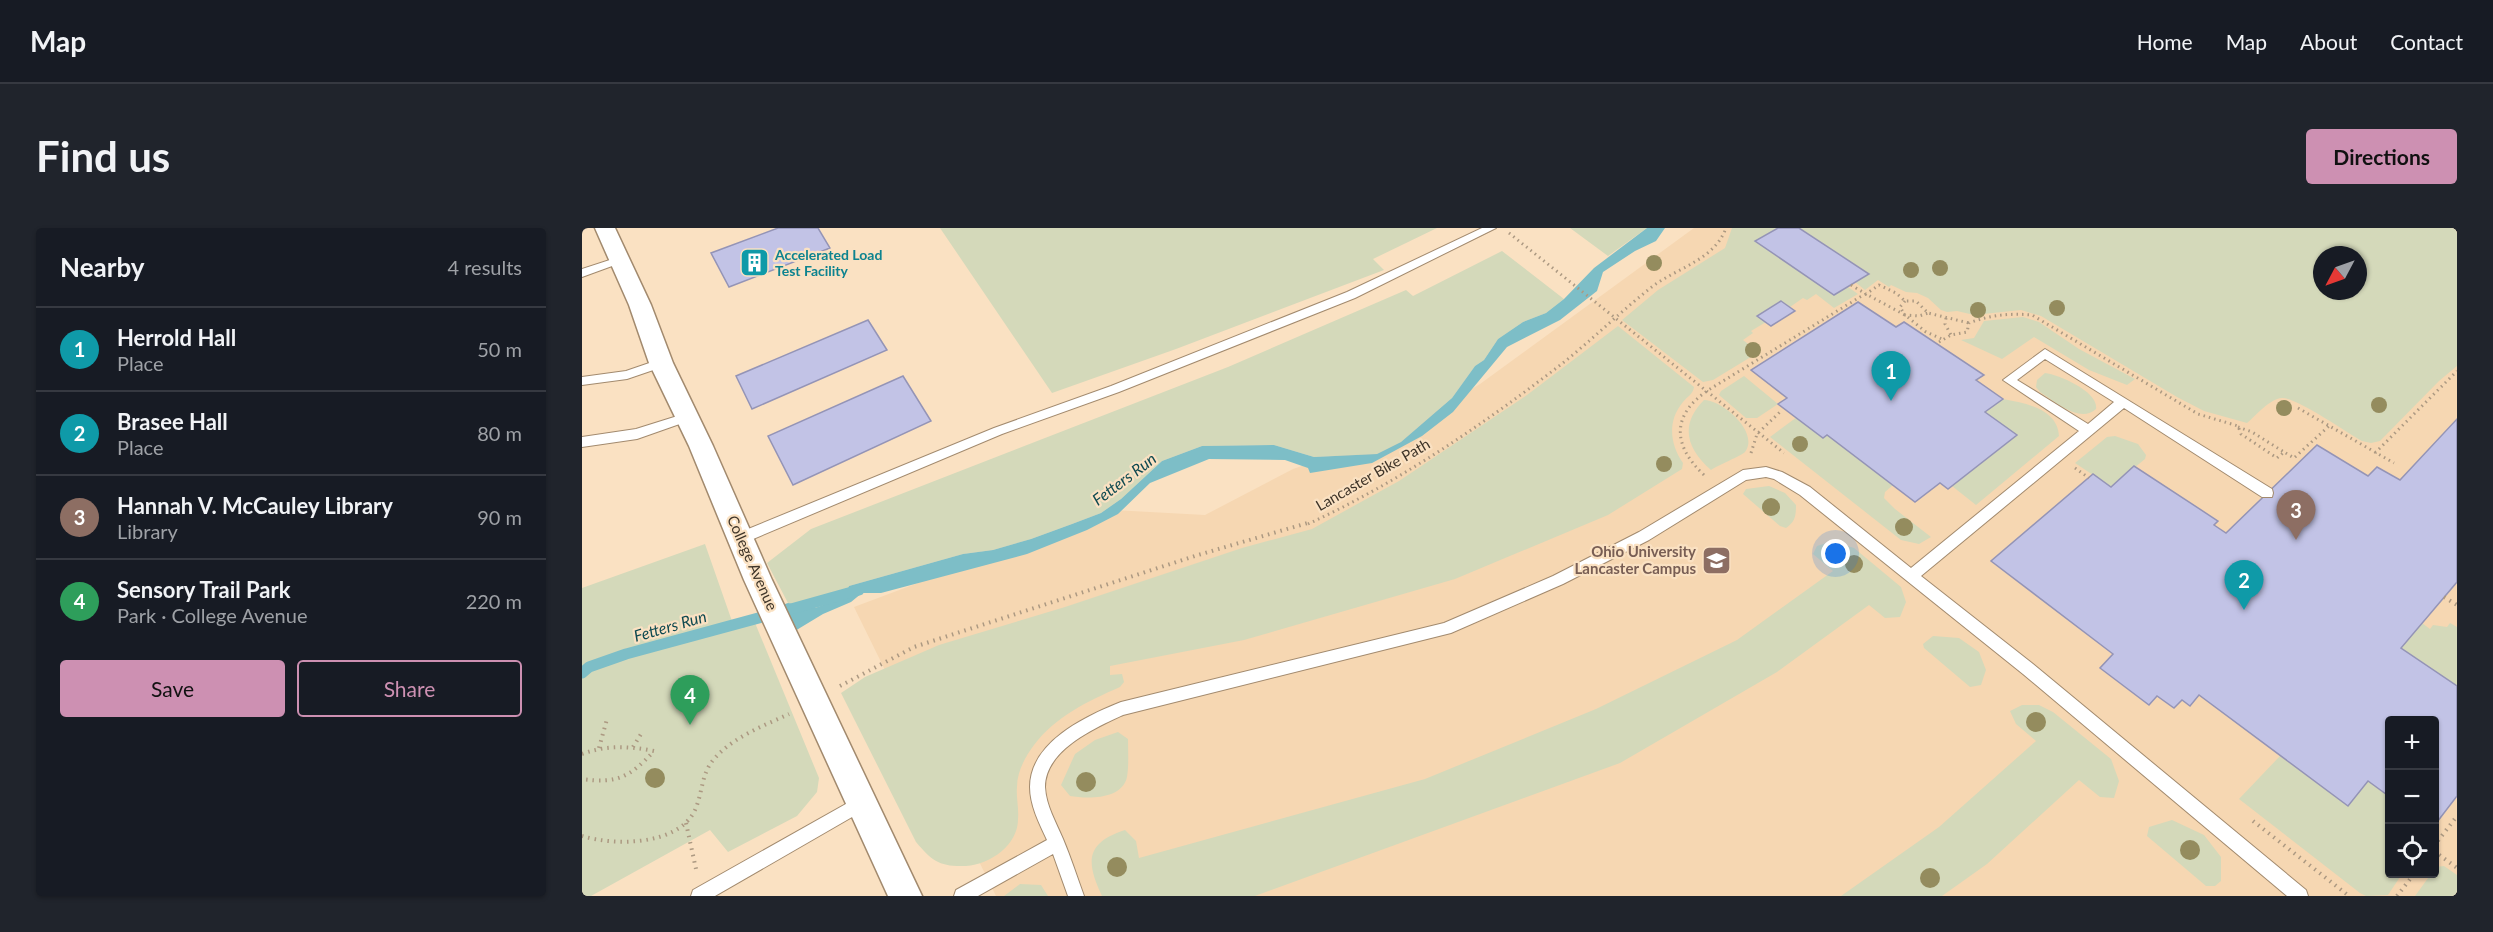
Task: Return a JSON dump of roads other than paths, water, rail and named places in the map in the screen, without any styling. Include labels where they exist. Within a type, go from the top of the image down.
[{"type":"street","name":"College Avenue","points":[[605,228],[640,305],[661,363],[758,580],[792,648],[860,804],[905,896]]},
{"type":"lane","points":[[741,538],[998,431],[1115,389],[1351,295],[1491,228]]},
{"type":"lane","points":[[582,273],[619,260]]},
{"type":"lane","points":[[2087,430],[2009,380],[2045,353],[2267,494]]},
{"type":"lane","points":[[582,381],[627,375],[661,363]]},
{"type":"lane","points":[[1911,576],[2123,402]]},
{"type":"lane","points":[[582,442],[637,434],[687,417]]},
{"type":"lane","points":[[1076,896],[1039,802],[1038,783],[1044,765],[1053,751],[1068,738],[1121,709],[1446,629],[1558,580],[1635,541],[1743,475],[1766,472],[1786,478],[1911,576],[2201,811],[2300,896]]},
{"type":"lane","points":[[701,895],[860,804]]},
{"type":"lane","points":[[962,896],[1057,843]]},
{"type":"water","points":[[1647,228],[1665,228],[1656,241],[1635,251],[1603,272],[1597,291],[1560,320],[1507,347],[1453,412],[1422,436],[1372,463],[1310,473],[1308,468],[1285,460],[1209,459],[1150,483],[1118,514],[1087,530],[1027,554],[881,593],[862,593],[851,602],[823,614],[780,640],[768,610],[788,603],[815,608],[845,597],[849,586],[963,554],[993,550],[1072,524],[1101,513],[1121,499],[1162,461],[1202,446],[1274,445],[1314,457],[1377,454],[1401,442],[1452,398],[1475,366],[1484,360],[1498,339],[1523,322],[1546,313],[1564,299],[1594,268]]},
{"type":"waterway","name":"Fetters Run","points":[[791,609],[859,590]]},
{"type":"waterway","name":"Fetters Run","points":[[582,673],[589,667],[626,654],[773,614]]},
{"type":"place","name":"Accelerated Load Test Facility","points":[[754,263]]},
{"type":"place","name":"Herrold Hall","points":[[1891,401]]},
{"type":"place","name":"Hannah V. McCauley Library","points":[[2296,540]]},
{"type":"place","name":"Ohio University Lancaster Campus","points":[[1717,561]]},
{"type":"place","name":"Brasee Hall","points":[[2244,610]]},
{"type":"place","name":"Sensory Trail Park","points":[[690,725]]}]
